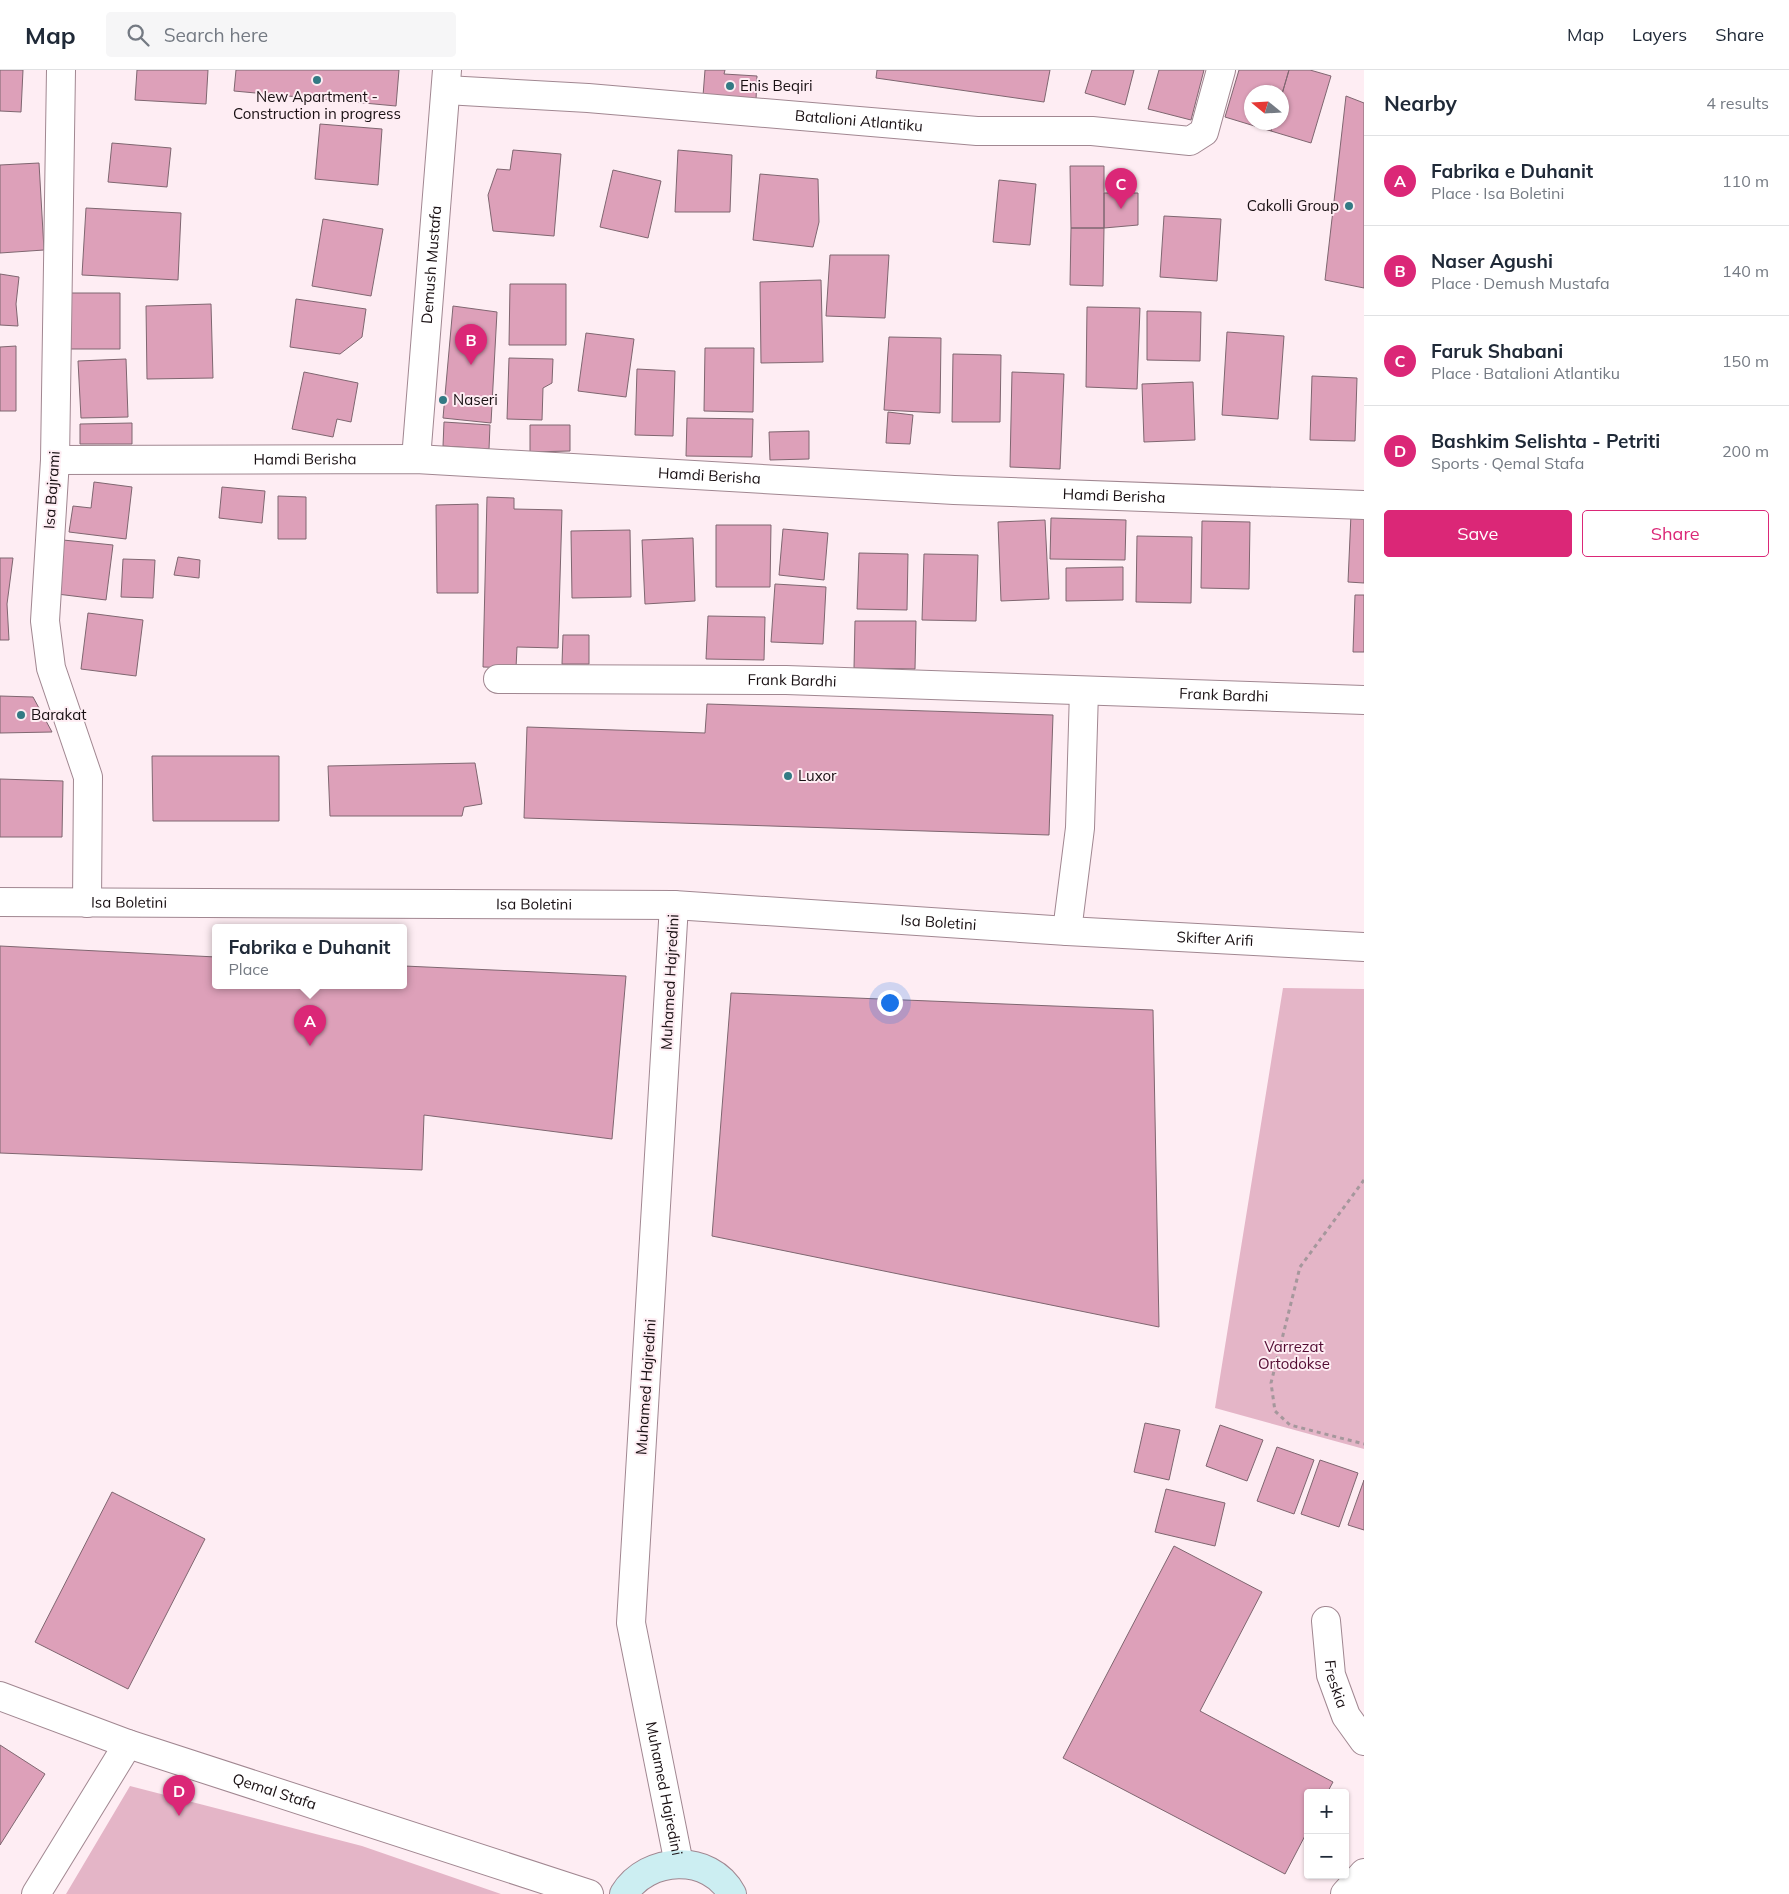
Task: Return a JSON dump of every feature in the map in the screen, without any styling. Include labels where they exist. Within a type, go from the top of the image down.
[{"type":"main road","points":[[624,1894],[643,1874],[660,1866],[680,1864],[699,1867],[717,1877],[732,1894]]},
{"type":"street","name":"Isa Bajrami","points":[[61,70],[55,460],[45,621],[50,668],[88,777],[87,903]]},
{"type":"street","name":"Batalioni Atlantiku","points":[[447,80],[608,100],[977,131],[1092,131],[1190,141],[1204,132],[1221,70]]},
{"type":"street","name":"Demush Mustafa","points":[[416,459],[447,80]]},
{"type":"street","name":"Hamdi Berisha","points":[[55,460],[416,459],[954,490],[1364,505]]},
{"type":"street","name":"Frank Bardhi","points":[[498,679],[786,680],[1364,700]]},
{"type":"street","points":[[1067,931],[1080,828],[1084,690]]},
{"type":"street","name":"Isa Boletini","points":[[0,902],[674,905],[1067,931]]},
{"type":"street","name":"Muhamed Hajredini","points":[[674,905],[631,1623],[680,1864]]},
{"type":"street","name":"Skifter Arifi","points":[[1067,931],[1364,947]]},
{"type":"street","name":"Freskia","points":[[1326,1621],[1331,1675],[1346,1716],[1364,1741]]},
{"type":"street","name":"Qemal Stafa","points":[[0,1696],[128,1744],[589,1894]]},
{"type":"street","points":[[36,1894],[128,1744]]},
{"type":"street","points":[[1345,1894],[1364,1873]]},
{"type":"path","points":[[1364,1180],[1300,1267],[1271,1383],[1275,1411],[1290,1425],[1364,1444]]},
{"type":"green space","name":"Varrezat Ortodokse","points":[[1283,988],[1364,989],[1364,1449],[1215,1408]]},
{"type":"green space","points":[[130,1786],[362,1846],[501,1894],[66,1894]]},
{"type":"building","points":[[0,70],[23,70],[21,112],[0,111]]},
{"type":"building","points":[[137,70],[208,70],[206,104],[135,100]]},
{"type":"building","name":"New Apartment - Construction in progress","points":[[236,70],[399,70],[396,106],[234,91]]},
{"type":"building","name":"Enis Beqiri","points":[[705,70],[725,70],[724,74],[757,76],[756,100],[703,96]]},
{"type":"building","points":[[877,70],[1050,70],[1044,102],[876,78]]},
{"type":"building","points":[[1092,70],[1134,70],[1125,105],[1085,93]]},
{"type":"building","points":[[1159,70],[1204,70],[1191,120],[1148,109]]},
{"type":"building","points":[[1239,70],[1289,70],[1285,85],[1244,85],[1244,123],[1225,117]]},
{"type":"building","points":[[1289,70],[1310,70],[1331,76],[1311,143],[1271,131],[1289,130],[1289,85],[1285,85]]},
{"type":"building","name":"Cakolli Group","points":[[1346,96],[1364,103],[1364,288],[1325,280]]},
{"type":"building","points":[[320,124],[382,129],[378,185],[315,179]]},
{"type":"building","points":[[112,143],[171,148],[167,187],[108,182]]},
{"type":"building","points":[[513,150],[561,154],[554,236],[493,231],[488,195],[497,169],[510,170]]},
{"type":"building","points":[[678,150],[732,155],[730,212],[675,212]]},
{"type":"building","points":[[39,163],[44,250],[0,253],[0,165]]},
{"type":"building","points":[[1070,166],[1104,166],[1104,228],[1071,228]]},
{"type":"building","points":[[613,170],[661,181],[648,238],[600,227]]},
{"type":"building","points":[[760,174],[818,179],[819,222],[813,247],[753,240]]},
{"type":"building","points":[[999,180],[1036,184],[1030,245],[993,242]]},
{"type":"building","points":[[1104,193],[1138,193],[1138,225],[1104,228]]},
{"type":"building","points":[[86,208],[181,213],[178,280],[82,275]]},
{"type":"building","points":[[1164,216],[1221,219],[1217,281],[1160,277]]},
{"type":"building","points":[[323,219],[383,229],[371,296],[312,286]]},
{"type":"building","points":[[1071,228],[1104,228],[1103,286],[1070,285]]},
{"type":"building","points":[[830,255],[889,255],[885,318],[826,316]]},
{"type":"building","points":[[0,274],[19,277],[16,304],[18,326],[0,325]]},
{"type":"building","points":[[821,280],[823,362],[761,363],[760,282]]},
{"type":"building","points":[[510,284],[566,284],[566,345],[509,345]]},
{"type":"building","points":[[67,293],[120,293],[120,349],[66,349]]},
{"type":"building","points":[[296,299],[366,309],[362,337],[340,354],[290,347]]},
{"type":"building","points":[[211,304],[213,378],[147,379],[146,306]]},
{"type":"building","points":[[453,306],[497,312],[491,423],[443,418]]},
{"type":"building","points":[[1087,307],[1140,308],[1137,389],[1086,387]]},
{"type":"building","points":[[1147,311],[1201,312],[1200,361],[1147,360]]},
{"type":"building","points":[[1227,332],[1284,336],[1278,419],[1222,415]]},
{"type":"building","points":[[586,333],[634,339],[626,397],[578,391]]},
{"type":"building","points":[[889,337],[941,338],[940,413],[884,410]]},
{"type":"building","points":[[16,346],[16,411],[0,411],[0,347]]},
{"type":"building","points":[[705,348],[754,348],[753,412],[704,411]]},
{"type":"building","points":[[953,354],[1001,355],[1000,422],[952,422]]},
{"type":"building","points":[[509,358],[553,359],[552,383],[543,388],[542,420],[507,419]]},
{"type":"building","points":[[126,359],[128,417],[81,418],[78,361]]},
{"type":"building","points":[[637,369],[675,371],[673,436],[635,435]]},
{"type":"building","points":[[304,372],[358,383],[351,422],[337,419],[333,437],[292,429]]},
{"type":"building","points":[[1012,372],[1064,374],[1060,469],[1010,467]]},
{"type":"building","points":[[1312,376],[1357,378],[1355,441],[1310,440]]},
{"type":"building","points":[[1193,382],[1195,440],[1144,442],[1142,384]]},
{"type":"building","points":[[888,412],[913,415],[910,444],[886,443]]},
{"type":"building","points":[[687,418],[753,419],[752,457],[686,456]]},
{"type":"building","points":[[444,422],[490,425],[489,449],[443,446]]},
{"type":"building","points":[[132,423],[132,444],[80,444],[80,424]]},
{"type":"building","points":[[530,425],[570,425],[570,451],[530,452]]},
{"type":"building","points":[[809,431],[809,459],[770,460],[769,432]]},
{"type":"building","points":[[94,482],[132,487],[126,539],[69,532],[73,506],[91,508]]},
{"type":"building","points":[[222,487],[265,491],[262,523],[219,518]]},
{"type":"building","points":[[278,496],[306,497],[306,539],[278,539]]},
{"type":"building","points":[[487,497],[514,498],[514,509],[562,510],[558,648],[517,647],[516,668],[483,667]]},
{"type":"building","points":[[478,504],[478,593],[437,593],[436,505]]},
{"type":"building","points":[[1351,514],[1364,515],[1364,583],[1348,582]]},
{"type":"building","points":[[1051,518],[1126,520],[1125,560],[1050,559]]},
{"type":"building","points":[[1045,520],[1049,599],[1001,601],[998,522]]},
{"type":"building","points":[[1202,521],[1250,522],[1249,589],[1201,588]]},
{"type":"building","points":[[716,525],[771,525],[770,587],[716,587]]},
{"type":"building","points":[[783,529],[828,533],[824,580],[779,575]]},
{"type":"building","points":[[630,530],[631,597],[572,598],[571,531]]},
{"type":"building","points":[[1137,536],[1192,537],[1191,603],[1136,602]]},
{"type":"building","points":[[693,538],[695,601],[645,604],[642,540]]},
{"type":"building","points":[[63,540],[113,545],[106,600],[57,594]]},
{"type":"building","points":[[859,553],[908,554],[907,610],[857,609]]},
{"type":"building","points":[[924,554],[978,555],[976,621],[922,620]]},
{"type":"building","points":[[178,557],[200,560],[199,578],[174,575]]},
{"type":"building","points":[[0,558],[13,558],[7,604],[9,640],[0,640]]},
{"type":"building","points":[[123,559],[155,560],[153,598],[121,597]]},
{"type":"building","points":[[1123,567],[1123,600],[1066,601],[1066,568]]},
{"type":"building","points":[[775,584],[826,587],[823,644],[771,642]]},
{"type":"building","points":[[1355,595],[1364,595],[1364,652],[1353,652]]},
{"type":"building","points":[[88,613],[143,620],[136,676],[81,669]]},
{"type":"building","points":[[708,616],[765,617],[764,660],[706,659]]},
{"type":"building","points":[[855,621],[916,621],[915,669],[854,668]]},
{"type":"building","points":[[563,635],[589,635],[589,664],[562,664]]},
{"type":"building","name":"Barakat","points":[[0,696],[33,697],[52,732],[0,733]]},
{"type":"building","name":"Luxor","points":[[707,704],[1053,715],[1049,835],[524,818],[527,727],[705,733]]},
{"type":"building","points":[[152,756],[279,756],[279,821],[153,821]]},
{"type":"building","points":[[475,763],[482,804],[464,807],[462,816],[330,816],[328,766]]},
{"type":"building","points":[[0,779],[63,781],[62,837],[0,837]]},
{"type":"building","points":[[0,946],[212,957],[212,989],[407,989],[407,966],[626,976],[612,1139],[424,1115],[422,1170],[0,1153]]},
{"type":"building","points":[[731,993],[1153,1010],[1159,1327],[712,1236]]},
{"type":"building","points":[[1145,1423],[1180,1430],[1169,1480],[1134,1472]]},
{"type":"building","points":[[1220,1425],[1263,1440],[1247,1481],[1206,1466]]},
{"type":"building","points":[[1277,1447],[1314,1460],[1294,1514],[1257,1501]]},
{"type":"building","points":[[1320,1460],[1358,1473],[1339,1527],[1301,1514]]},
{"type":"building","points":[[1364,1480],[1364,1530],[1348,1525]]},
{"type":"building","points":[[1166,1489],[1225,1503],[1215,1546],[1155,1532]]},
{"type":"building","points":[[112,1492],[205,1539],[128,1689],[35,1642]]},
{"type":"building","points":[[1174,1546],[1262,1592],[1200,1711],[1333,1782],[1329,1789],[1304,1789],[1304,1838],[1285,1874],[1063,1758]]},
{"type":"building","points":[[0,1745],[45,1774],[0,1845]]},
{"type":"place","name":"New Apartment - Construction in progress","points":[[317,80]]},
{"type":"place","name":"Enis Beqiri","points":[[730,86]]},
{"type":"place","name":"Cakolli Group","points":[[1349,206]]},
{"type":"place","name":"Faruk Shabani","points":[[1121,209]]},
{"type":"place","name":"Naser Agushi","points":[[471,365]]},
{"type":"place","name":"Naseri","points":[[443,400]]},
{"type":"place","name":"Barakat","points":[[21,715]]},
{"type":"place","name":"Luxor","points":[[788,776]]},
{"type":"place","name":"Fabrika e Duhanit","points":[[310,1046]]},
{"type":"place","name":"Bashkim Selishta - Petriti","points":[[179,1816]]}]
